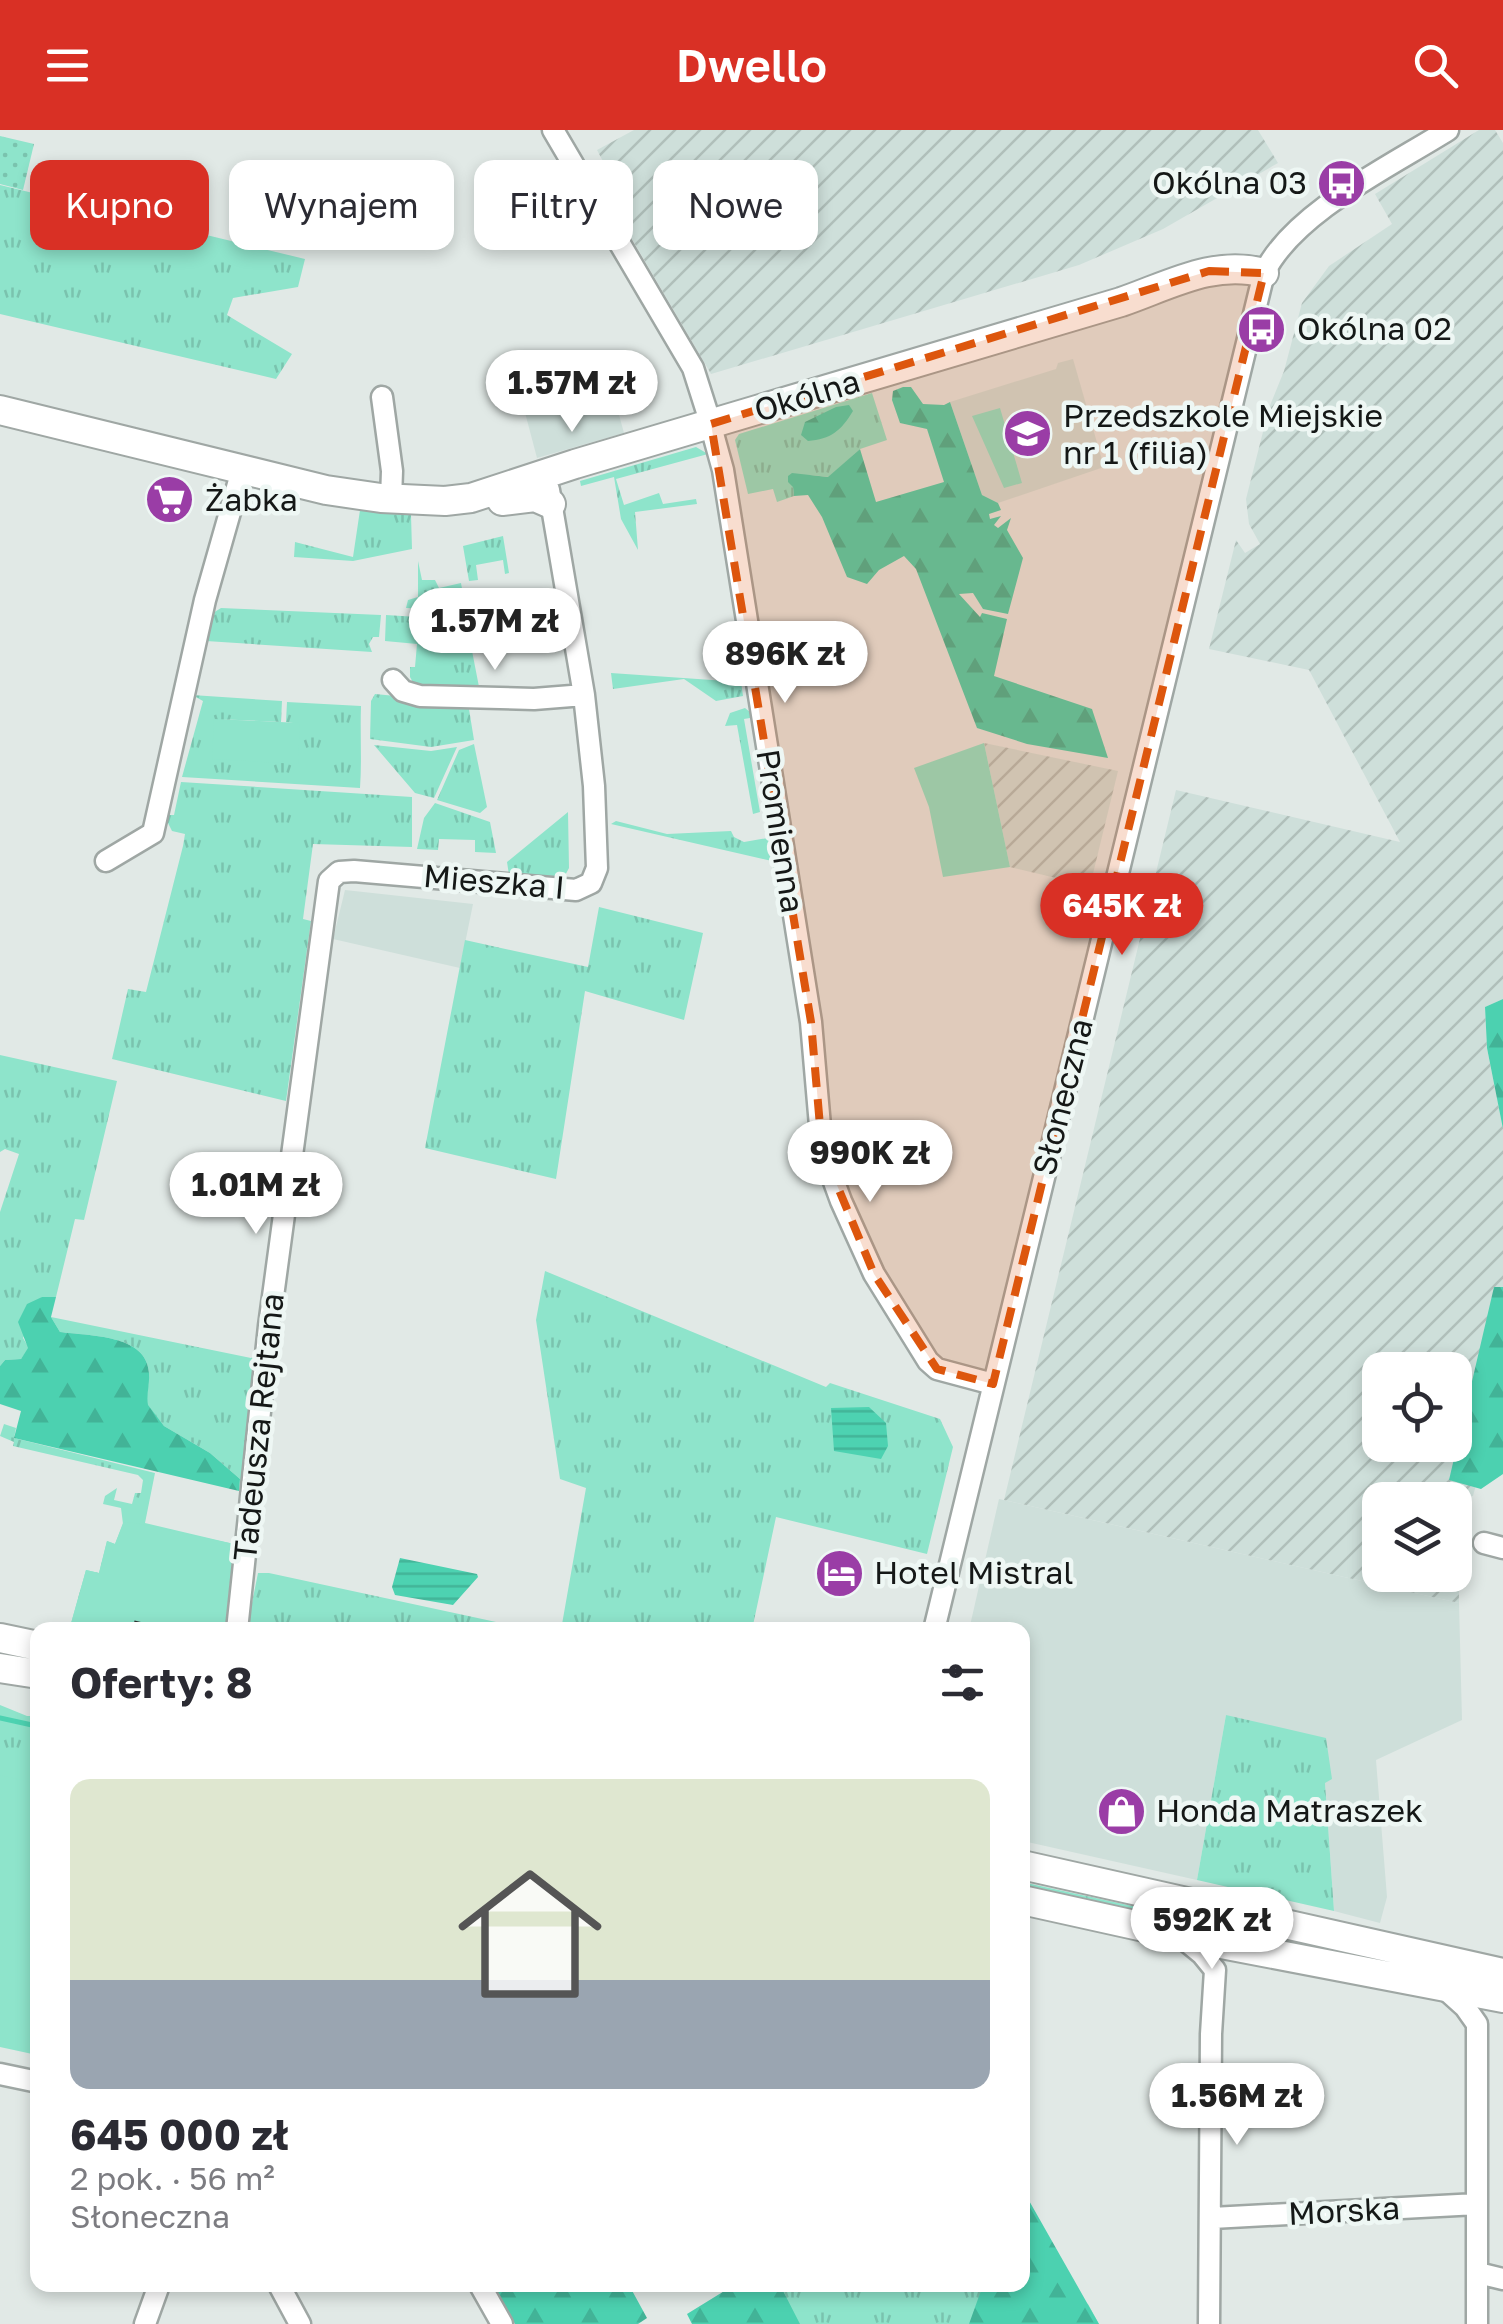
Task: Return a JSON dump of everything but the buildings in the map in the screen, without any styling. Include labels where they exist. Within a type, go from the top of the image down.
[{"type":"street","name":"Promienna","points":[[553,130],[693,368],[711,424],[726,489],[811,1022],[822,1149],[874,1274],[928,1362],[938,1369],[993,1384]]},
{"type":"street","points":[[1264,273],[1284,242],[1306,222],[1448,130]]},
{"type":"street","name":"Okólna","points":[[0,410],[326,490],[445,501],[471,498],[1110,305],[1209,271],[1237,267],[1264,273]]},
{"type":"street","name":"Słoneczna","points":[[936,1622],[1264,273]]},
{"type":"street","points":[[382,398],[392,471],[391,499]]},
{"type":"street","points":[[106,861],[153,833],[205,600],[242,470]]},
{"type":"street","name":"Mieszka I","points":[[340,872],[576,890],[587,887],[597,868],[584,695],[545,474]]},
{"type":"street","points":[[471,498],[498,501],[535,497],[551,504]]},
{"type":"street","points":[[393,680],[402,691],[420,696],[534,699],[584,695]]},
{"type":"street","name":"Tadeusza Rejtana","points":[[238,1622],[277,1267],[330,881],[340,872]]},
{"type":"street","points":[[0,1638],[30,1644]]},
{"type":"street","points":[[0,1668],[30,1673]]},
{"type":"street","points":[[1030,1867],[1503,1972]]},
{"type":"street","points":[[1030,1902],[1178,1935],[1503,1998]]},
{"type":"street","points":[[1178,1935],[1215,1970],[1209,2324]]},
{"type":"street","points":[[1215,1970],[1259,1951]]},
{"type":"street","points":[[1441,1985],[1465,2006],[1477,2024],[1477,2324]]},
{"type":"street","points":[[1477,2024],[1503,2006]]},
{"type":"street","points":[[0,2074],[30,2080]]},
{"type":"street","name":"Morska","points":[[1212,2218],[1477,2204]]},
{"type":"street","points":[[1478,2273],[1503,2279]]},
{"type":"street","points":[[146,2324],[157,2292]]},
{"type":"street","points":[[283,2292],[300,2324]]},
{"type":"street","points":[[484,2292],[502,2324]]},
{"type":"highlighted area","points":[[1209,271],[1264,273],[993,1384],[937,1369],[874,1274],[822,1149],[811,1022],[711,424]]},
{"type":"shaded area","points":[[634,130],[1258,130],[1278,163],[1163,229],[1079,265],[711,374],[633,241],[633,160],[602,160],[597,150]]},
{"type":"shaded area","points":[[1479,130],[1495,130],[1503,143],[1503,999],[1485,1007],[1487,1048],[1503,1129],[1503,1385],[1473,1496],[1472,1482],[1362,1482],[1362,1581],[1004,1500],[1176,790],[1400,842],[1309,670],[1209,649],[1236,540],[1245,553],[1260,544],[1249,524],[1246,499],[1302,303],[1329,266],[1392,224],[1375,194]]},
{"type":"shaded area","name":"Przedszkole Miejskie nr 1 (filia)","points":[[1073,359],[1104,467],[998,503],[982,495],[950,402],[1056,369],[1058,363]]},
{"type":"shaded area","points":[[610,382],[624,433],[537,458],[523,405]]},
{"type":"shaded area","points":[[984,743],[1118,771],[1090,886],[1010,867]]},
{"type":"shaded area","points":[[345,890],[473,904],[460,968],[333,939]]},
{"type":"shaded area","points":[[869,1407],[886,1423],[888,1446],[881,1459],[834,1451],[831,1408]]},
{"type":"shaded area","points":[[999,1499],[1362,1581],[1362,1592],[1410,1592],[1459,1603],[1462,1720],[1376,1760],[1387,1897],[1380,1923],[1334,1911],[1325,1783],[1226,1715],[1197,1880],[1030,1843],[1030,1622],[971,1622]]},
{"type":"shaded area","points":[[400,1558],[478,1577],[453,1605],[395,1595],[392,1587]]},
{"type":"shaded area","points":[[1410,1592],[1459,1592],[1459,1603]]},
{"type":"green space","points":[[0,136],[34,144],[23,190],[0,184]]},
{"type":"green space","points":[[0,185],[30,192],[30,250],[209,250],[209,236],[229,241],[229,250],[268,250],[305,259],[298,287],[233,298],[227,315],[292,354],[276,379],[0,314]]},
{"type":"green space","points":[[911,387],[923,404],[950,402],[982,495],[998,503],[1001,510],[989,514],[990,519],[1001,516],[994,525],[998,528],[1011,518],[1007,530],[1023,558],[1008,614],[983,609],[973,593],[959,594],[980,617],[982,613],[1007,619],[994,676],[1092,709],[1108,758],[1027,744],[977,728],[916,569],[904,556],[879,570],[867,584],[847,577],[822,517],[808,495],[794,496],[788,482],[792,473],[828,477],[860,449],[876,502],[944,482],[927,429],[900,423],[892,400],[893,391]]},
{"type":"green space","points":[[872,393],[887,440],[860,449],[829,477],[810,475],[793,487],[794,496],[777,502],[773,489],[748,494],[735,440],[739,434]]},
{"type":"green space","points":[[849,405],[853,411],[835,433],[808,441],[801,435],[805,422]]},
{"type":"green space","points":[[1000,408],[1022,483],[1004,488],[972,416]]},
{"type":"green space","points":[[696,447],[708,454],[616,479],[624,505],[659,493],[663,504],[696,499],[697,504],[635,512],[638,550],[621,519],[614,477],[581,486],[580,481]]},
{"type":"green space","points":[[360,510],[411,515],[412,549],[353,561],[294,557],[295,542],[353,557]]},
{"type":"green space","points":[[503,536],[509,573],[505,574],[503,560],[476,565],[478,580],[469,581],[463,546]]},
{"type":"green space","points":[[418,561],[422,580],[435,580],[439,588],[461,583],[466,611],[406,608],[408,600],[418,597]]},
{"type":"green space","points":[[221,608],[381,615],[379,637],[373,637],[369,644],[372,652],[206,641],[213,613]]},
{"type":"green space","points":[[386,615],[466,620],[480,692],[415,686],[410,667],[415,667],[417,644],[385,641]]},
{"type":"green space","points":[[611,673],[741,682],[743,696],[716,701],[684,679],[613,689]]},
{"type":"green space","points":[[375,694],[468,703],[474,740],[431,747],[370,739],[371,701]]},
{"type":"green space","points":[[192,695],[282,701],[281,722],[215,719],[300,724],[286,722],[287,702],[361,706],[360,788],[182,777],[203,701]]},
{"type":"green space","points":[[745,708],[756,717],[744,719],[760,812],[753,814],[737,725],[725,726],[730,713]]},
{"type":"green space","points":[[214,719],[300,723],[298,764],[212,759]]},
{"type":"green space","points":[[984,743],[1010,867],[943,877],[929,807],[914,768]]},
{"type":"green space","points":[[474,744],[487,807],[480,813],[437,800],[459,750]]},
{"type":"green space","points":[[374,745],[431,751],[457,747],[434,798],[415,793]]},
{"type":"green space","points":[[181,782],[412,797],[412,847],[313,844],[303,919],[311,921],[286,1101],[112,1059],[128,989],[146,992],[183,846],[185,834],[172,831],[164,815],[174,815]]},
{"type":"green space","points":[[435,803],[490,822],[496,853],[475,852],[475,840],[439,839],[438,850],[417,849],[424,818]]},
{"type":"green space","points":[[568,812],[569,868],[562,881],[509,875],[507,862]]},
{"type":"green space","points":[[616,821],[667,834],[731,831],[744,842],[773,837],[781,894],[778,896],[772,861],[611,824]]},
{"type":"green space","points":[[599,907],[703,933],[684,1020],[585,991],[556,1179],[425,1148],[465,940],[588,967]]},
{"type":"green space","points":[[1503,999],[1503,1129],[1487,1048],[1485,1007]]},
{"type":"green space","points":[[0,1055],[117,1081],[84,1220],[75,1219],[56,1297],[42,1297],[23,1338],[29,1348],[21,1359],[5,1360],[0,1366],[0,1212],[19,1154],[5,1149],[0,1152]]},
{"type":"green space","points":[[545,1271],[826,1387],[830,1383],[940,1419],[953,1447],[927,1554],[776,1517],[754,1622],[562,1622],[586,1488],[560,1479],[536,1320]]},
{"type":"green space","points":[[1494,1287],[1503,1287],[1503,1474],[1481,1489],[1472,1486],[1472,1482],[1449,1480],[1453,1462],[1472,1462],[1472,1381]]},
{"type":"green space","points":[[42,1297],[56,1297],[51,1317],[60,1332],[115,1339],[138,1351],[146,1360],[149,1373],[148,1405],[164,1426],[210,1453],[240,1479],[239,1491],[14,1438],[21,1411],[0,1404],[0,1366],[5,1360],[21,1359],[28,1348],[18,1322],[27,1304]]},
{"type":"green space","points":[[51,1317],[251,1358],[256,1355],[239,1491],[240,1479],[210,1453],[164,1426],[147,1405],[149,1373],[146,1360],[138,1351],[115,1339],[60,1332]]},
{"type":"green space","points":[[4,1424],[16,1428],[14,1438],[155,1473],[145,1523],[234,1544],[80,1622],[71,1622],[86,1570],[99,1573],[107,1541],[115,1544],[123,1524],[121,1508],[103,1504],[105,1496],[117,1488],[114,1500],[132,1504],[135,1493],[141,1493],[143,1480],[138,1475],[13,1446],[14,1442],[0,1436]]},
{"type":"green space","points":[[123,1523],[234,1544],[226,1622],[71,1622],[86,1570],[99,1573],[107,1541],[115,1544]]},
{"type":"green space","points":[[258,1573],[269,1573],[496,1622],[250,1622]]},
{"type":"green space","points":[[0,1705],[30,1716],[30,1790],[0,1782]]},
{"type":"green space","points":[[1226,1715],[1326,1738],[1332,1779],[1325,1783],[1334,1911],[1197,1880]]},
{"type":"green space","points":[[0,1775],[30,1782],[30,2053],[0,2047]]},
{"type":"green space","points":[[1030,1884],[1503,1987],[1030,1893]]},
{"type":"green space","points":[[1030,2202],[1099,2324],[969,2324],[980,2292],[1030,2292]]},
{"type":"green space","points":[[1030,2287],[1088,2304],[1099,2324],[790,2324],[774,2292],[1030,2292]]},
{"type":"green space","points":[[496,2292],[633,2292],[647,2318],[638,2324],[515,2324]]},
{"type":"green space","points":[[723,2292],[784,2292],[800,2324],[692,2324],[687,2314]]},
{"type":"waterway","points":[[0,1718],[30,1725]]},
{"type":"place","name":"Okólna 03","points":[[1342,183]]},
{"type":"place","name":"Okólna 02","points":[[1262,329]]},
{"type":"place","name":"Przedszkole Miejskie nr 1 (filia)","points":[[1028,434]]},
{"type":"place","name":"Żabka","points":[[170,500]]},
{"type":"place","name":"Hotel Mistral","points":[[839,1573]]},
{"type":"place","name":"Honda Matraszek","points":[[1121,1811]]}]
